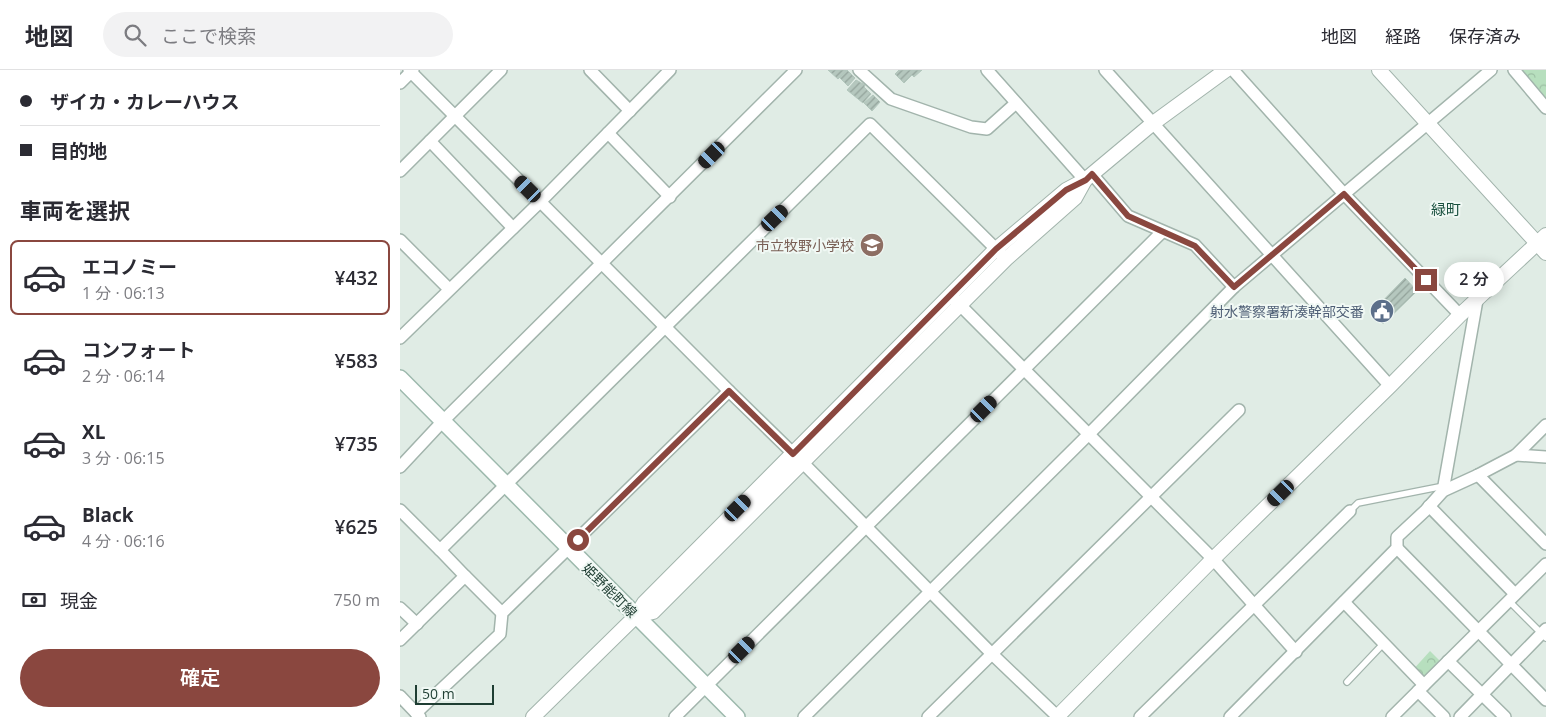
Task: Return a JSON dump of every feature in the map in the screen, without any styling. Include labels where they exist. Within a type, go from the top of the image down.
[{"type":"main road","name":"姫野能町線","points":[[400,378],[737,717]]},
{"type":"street","points":[[400,171],[501,70]]},
{"type":"street","points":[[590,70],[630,111]]},
{"type":"street","points":[[400,338],[513,228],[670,70]]},
{"type":"street","points":[[400,466],[796,70]]},
{"type":"street","points":[[859,70],[891,99],[971,127],[987,129],[1016,102]]},
{"type":"street","points":[[1105,70],[1390,386]]},
{"type":"street","points":[[533,717],[636,616],[644,602],[797,458],[1066,190],[1089,177],[1152,124],[1226,70]]},
{"type":"street","points":[[1233,70],[1344,194],[1460,315]]},
{"type":"street","points":[[400,83],[411,71],[1057,717],[1213,559],[1460,315],[1543,244],[1379,70]]},
{"type":"street","points":[[804,717],[1234,287],[1491,70]]},
{"type":"street","points":[[1514,70],[1546,108]]},
{"type":"street","points":[[993,72],[1016,102],[1128,216],[1195,246],[1234,287]]},
{"type":"street","points":[[440,550],[870,124],[1001,254]]},
{"type":"street","points":[[608,133],[670,197]]},
{"type":"street","points":[[430,141],[513,228]]},
{"type":"street","points":[[675,717],[1162,232]]},
{"type":"street","points":[[400,240],[449,290]]},
{"type":"street","points":[[955,300],[1213,559],[1296,652]]},
{"type":"street","points":[[1444,488],[1477,300]]},
{"type":"street","points":[[400,696],[418,715],[500,634],[502,613],[729,391]]},
{"type":"street","points":[[928,717],[1239,410]]},
{"type":"street","points":[[1546,425],[1516,454],[1478,475],[1444,488],[1429,506],[1397,537],[1397,548],[1546,700]]},
{"type":"street","points":[[1516,454],[1546,457]]},
{"type":"street","points":[[1478,475],[1546,544]]},
{"type":"street","points":[[1429,506],[1512,597]]},
{"type":"street","points":[[400,510],[502,613]]},
{"type":"street","points":[[1140,717],[1350,511]]},
{"type":"street","points":[[1231,716],[1397,548]]},
{"type":"street","points":[[1392,717],[1546,564]]},
{"type":"street","points":[[400,640],[464,576]]},
{"type":"street","points":[[1344,602],[1384,644],[1444,717]]},
{"type":"street","points":[[400,608],[417,624]]},
{"type":"street","points":[[1460,717],[1511,664],[1545,633]]},
{"type":"street","points":[[1448,661],[1505,717]]},
{"type":"lane","points":[[1350,511],[1358,503],[1444,488]]},
{"type":"lane","points":[[1512,597],[1545,633]]},
{"type":"lane","points":[[1347,682],[1384,644]]},
{"type":"green space","points":[[1517,70],[1546,70],[1546,102]]},
{"type":"green space","points":[[1430,651],[1444,665],[1424,685],[1411,672]]},
{"type":"building","points":[[828,70],[845,70],[846,71],[838,79]]},
{"type":"building","points":[[847,70],[855,78],[848,86],[840,78]]},
{"type":"building","points":[[899,70],[922,70],[914,77],[912,75],[904,83],[895,74]]},
{"type":"building","points":[[856,80],[865,85],[864,87],[871,94],[863,103],[847,90]]},
{"type":"building","points":[[873,95],[880,102],[872,111],[864,103]]},
{"type":"building","points":[[1405,278],[1417,291],[1383,324],[1372,312]]},
{"type":"place","name":"市立牧野小学校","points":[[872,245]]},
{"type":"place","name":"射水警察署新湊幹部交番","points":[[1382,311]]},
{"type":"district","name":"緑町","points":[[1446,209]]},
{"type":"route","points":[[578,540],[729,391],[793,454],[996,249],[1066,190],[1086,180],[1092,174],[1128,216],[1195,246],[1234,287],[1344,194],[1426,280]]}]
